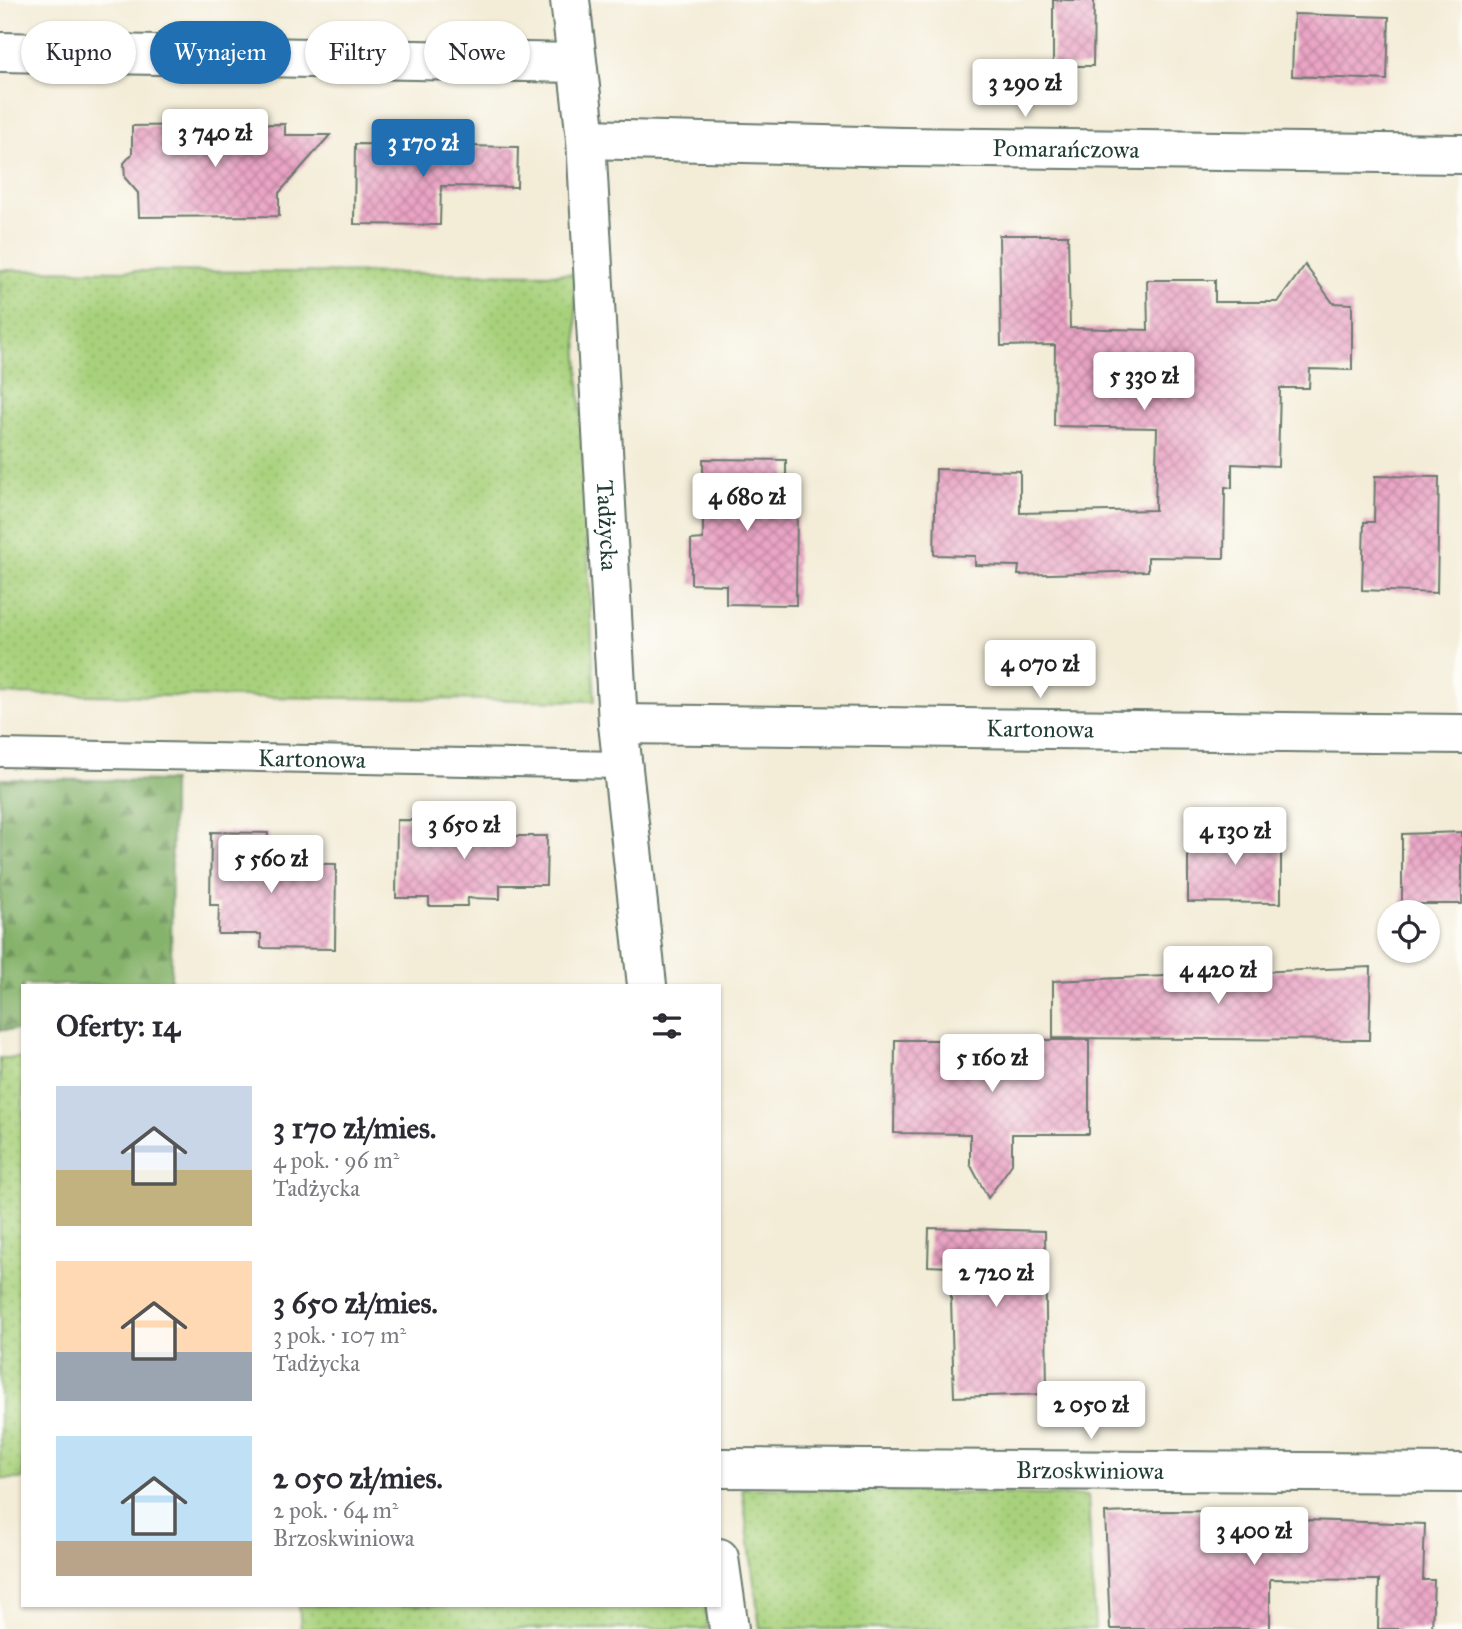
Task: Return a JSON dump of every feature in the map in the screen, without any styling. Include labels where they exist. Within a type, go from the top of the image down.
[{"type":"street","name":"Tadżycka","points":[[570,0],[586,139],[621,765],[647,984]]},
{"type":"street","points":[[0,52],[576,63]]},
{"type":"street","name":"Pomarańczowa","points":[[586,139],[902,147],[1462,154]]},
{"type":"street","name":"Kartonowa","points":[[618,724],[1462,734]]},
{"type":"street","name":"Brzoskwiniowa","points":[[721,1468],[1462,1473]]},
{"type":"street","points":[[721,1572],[729,1629]]},
{"type":"lane","name":"Kartonowa","points":[[0,753],[621,765]]},
{"type":"green space","points":[[0,270],[574,274],[595,701],[0,694]]},
{"type":"green space","points":[[0,779],[172,781],[171,984],[21,984],[21,1030],[0,1030]]},
{"type":"green space","points":[[0,1058],[21,1058],[21,1479],[0,1479]]},
{"type":"green space","points":[[742,1488],[1088,1496],[1095,1629],[760,1629]]},
{"type":"green space","points":[[299,1607],[705,1607],[708,1629],[301,1629]]},
{"type":"building","points":[[1053,0],[1094,0],[1093,66],[1053,66]]},
{"type":"building","points":[[1294,14],[1389,17],[1387,80],[1292,76]]},
{"type":"building","points":[[285,124],[285,135],[330,135],[279,193],[279,216],[139,217],[138,193],[125,178],[124,163],[132,154],[132,126]]},
{"type":"building","points":[[355,144],[518,147],[517,187],[441,186],[440,225],[354,224]]},
{"type":"building","points":[[999,235],[1068,235],[1070,328],[1148,330],[1147,280],[1215,280],[1215,302],[1278,302],[1305,265],[1333,303],[1352,304],[1352,370],[1310,369],[1309,388],[1280,388],[1278,466],[1232,464],[1232,488],[1225,487],[1224,558],[1148,557],[1148,571],[1018,575],[1019,566],[975,565],[975,556],[934,555],[936,469],[1020,471],[1020,513],[1155,510],[1157,428],[1054,426],[1055,345],[1001,346]]},
{"type":"building","points":[[703,459],[786,460],[786,506],[797,506],[796,605],[726,604],[726,585],[691,584],[691,540],[703,539]]},
{"type":"building","points":[[1375,476],[1439,477],[1437,593],[1362,590],[1364,522],[1374,522]]},
{"type":"building","points":[[397,820],[502,821],[502,836],[547,836],[546,885],[500,885],[500,899],[468,898],[467,906],[429,906],[429,898],[396,898]]},
{"type":"building","points":[[1188,831],[1281,831],[1281,903],[1188,902]]},
{"type":"building","points":[[211,832],[268,833],[266,863],[336,864],[335,949],[261,948],[261,934],[218,934],[219,905],[210,905]]},
{"type":"building","points":[[1462,832],[1462,904],[1440,904],[1440,900],[1402,900],[1402,834]]},
{"type":"building","points":[[1371,967],[1369,1040],[1053,1038],[1053,981]]},
{"type":"building","points":[[895,1040],[1089,1040],[1089,1134],[1012,1134],[1012,1164],[988,1198],[970,1164],[970,1134],[894,1133]]},
{"type":"building","points":[[929,1228],[1045,1231],[1047,1394],[954,1397],[950,1267],[928,1266]]},
{"type":"building","points":[[1305,1512],[1305,1520],[1425,1524],[1423,1580],[1434,1580],[1432,1629],[1378,1629],[1379,1580],[1270,1579],[1270,1629],[1110,1629],[1105,1513]]}]
